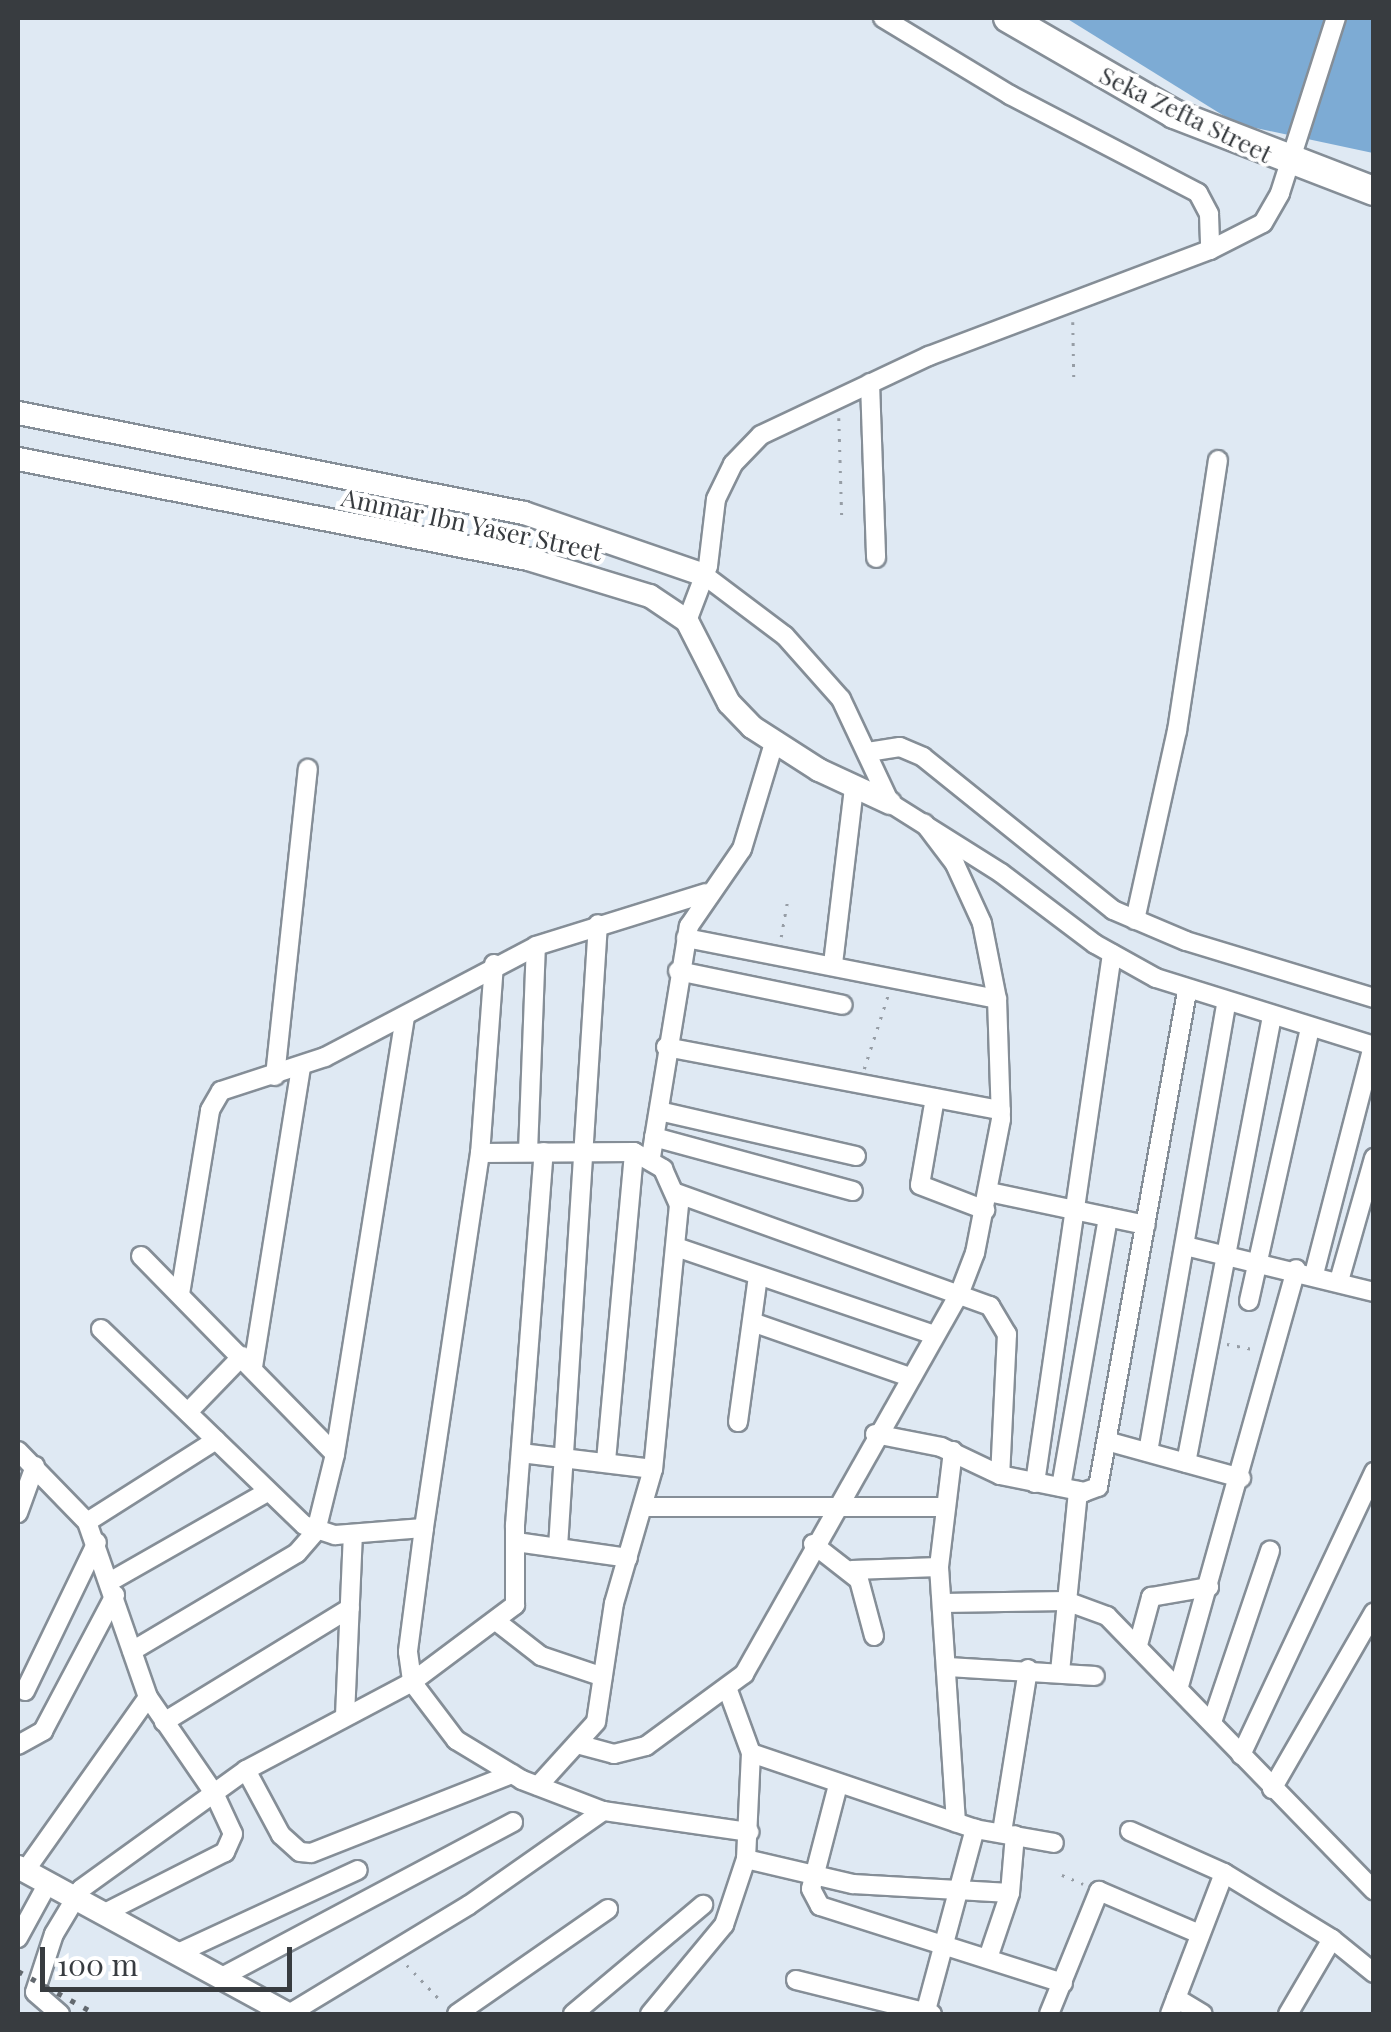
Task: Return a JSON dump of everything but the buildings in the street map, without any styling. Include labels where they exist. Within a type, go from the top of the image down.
[{"type":"main road","name":"Seka Zefta Street","points":[[1008,18],[1174,114],[1293,154],[1374,191]]},
{"type":"street","points":[[883,18],[994,86],[1198,193],[1209,214],[1210,250]]},
{"type":"street","points":[[690,613],[703,578],[713,511],[733,464],[761,434],[870,383],[1073,300],[1210,250],[1263,223],[1293,154],[1336,18]]},
{"type":"street","points":[[870,383],[876,558]]},
{"type":"street","name":"Ammar Ibn Yaser Street","points":[[18,413],[524,513],[703,578]]},
{"type":"street","name":"Ammar Ibn Yaser Street","points":[[18,458],[528,559],[650,596],[690,613],[729,702],[774,743],[854,788],[890,803]]},
{"type":"street","points":[[1135,920],[1178,731],[1218,460]]},
{"type":"street","points":[[703,578],[804,657],[841,699],[890,803],[924,822],[1112,954],[1187,992],[1373,1046],[1179,1686]]},
{"type":"street","points":[[606,1460],[642,1154],[654,1137],[678,971],[686,938],[706,894],[742,849],[774,743]]},
{"type":"street","points":[[868,752],[912,750],[1085,892],[1135,920],[1374,998]]},
{"type":"street","points":[[275,1076],[308,769]]},
{"type":"street","points":[[833,964],[854,788]]},
{"type":"street","points":[[577,1744],[614,1754],[646,1746],[728,1690],[744,1674],[812,1544],[960,1292],[987,1201],[1001,1110],[998,999],[982,923],[955,864],[924,822]]},
{"type":"street","points":[[180,1294],[210,1110],[232,1084],[302,1068],[406,1017],[494,964],[536,946],[706,894]]},
{"type":"street","points":[[558,1547],[598,924]]},
{"type":"street","points":[[686,938],[998,999]]},
{"type":"street","points":[[60,2014],[35,1992],[54,1934],[70,1903],[246,1770],[412,1682],[515,1605],[536,1152],[536,946]]},
{"type":"street","points":[[1035,1482],[1112,954]]},
{"type":"street","points":[[494,964],[480,1153],[408,1652],[412,1682],[456,1740],[538,1786],[603,1812],[749,1832]]},
{"type":"street","points":[[678,971],[843,1006]]},
{"type":"street","points":[[875,1434],[953,1451],[1000,1474],[1069,1489],[1098,1487],[1110,1442],[1187,992]]},
{"type":"street","points":[[1148,1452],[1226,1004]]},
{"type":"street","points":[[132,1651],[297,1553],[316,1532],[335,1454],[406,1017]]},
{"type":"street","points":[[1186,1463],[1272,1018]]},
{"type":"street","points":[[1249,1300],[1310,1029]]},
{"type":"street","points":[[666,1047],[1001,1110]]},
{"type":"street","points":[[188,1412],[247,1362],[302,1068]]},
{"type":"street","points":[[935,1098],[920,1185],[987,1201],[1146,1225]]},
{"type":"street","points":[[659,1110],[856,1156]]},
{"type":"street","points":[[654,1137],[854,1190]]},
{"type":"street","points":[[480,1153],[642,1154],[676,1193],[960,1292],[990,1306],[1008,1334],[1000,1474]]},
{"type":"street","points":[[1339,1281],[1374,1158]]},
{"type":"street","points":[[538,1786],[596,1722],[628,1558],[654,1469],[678,1248],[676,1193]]},
{"type":"street","points":[[1060,1672],[1069,1489],[1108,1217]]},
{"type":"street","points":[[1186,1246],[1305,1271],[1374,1292]]},
{"type":"street","points":[[678,1248],[934,1336]]},
{"type":"street","points":[[142,1256],[335,1454]]},
{"type":"street","points":[[738,1422],[758,1276]]},
{"type":"street","points":[[752,1322],[910,1377]]},
{"type":"street","points":[[101,1329],[267,1492],[316,1532],[353,1535],[424,1528]]},
{"type":"street","points":[[87,1522],[216,1440]]},
{"type":"street","points":[[1110,1442],[1241,1478]]},
{"type":"street","points":[[18,1450],[87,1522],[148,1696],[214,1793],[232,1834],[230,1848],[103,1914]]},
{"type":"street","points":[[953,1451],[942,1507],[938,1567],[949,1667],[956,1822]]},
{"type":"street","points":[[521,1453],[606,1460],[654,1469]]},
{"type":"street","points":[[18,1513],[36,1466]]},
{"type":"street","points":[[1242,1755],[1374,1472]]},
{"type":"street","points":[[18,1745],[43,1731],[113,1588],[267,1492]]},
{"type":"street","points":[[644,1506],[834,1510],[942,1507]]},
{"type":"street","points":[[345,1716],[353,1535]]},
{"type":"street","points":[[25,1691],[97,1542]]},
{"type":"street","points":[[516,1542],[628,1558]]},
{"type":"street","points":[[812,1544],[852,1570],[938,1567]]},
{"type":"street","points":[[1212,1722],[1270,1550]]},
{"type":"street","points":[[852,1570],[874,1636]]},
{"type":"street","points":[[1138,1645],[1151,1597],[1209,1587]]},
{"type":"street","points":[[943,1603],[1066,1601],[1107,1616],[1374,1890]]},
{"type":"street","points":[[164,1722],[350,1608]]},
{"type":"street","points":[[1272,1789],[1374,1612]]},
{"type":"street","points":[[496,1622],[541,1656],[602,1678]]},
{"type":"street","points":[[949,1667],[1094,1676]]},
{"type":"street","points":[[988,1958],[1010,1892],[1008,1834],[1028,1669]]},
{"type":"street","points":[[650,2014],[724,1925],[746,1858],[751,1753],[728,1690]]},
{"type":"street","points":[[148,1696],[21,1869],[70,1903],[103,1914],[288,2014],[395,1952],[603,1812]]},
{"type":"street","points":[[751,1753],[838,1786],[975,1829],[1054,1843]]},
{"type":"street","points":[[246,1770],[281,1835],[311,1853],[512,1774]]},
{"type":"street","points":[[838,1786],[813,1874],[811,1889],[820,1906],[944,1942],[1062,1984]]},
{"type":"street","points":[[220,1978],[513,1822]]},
{"type":"street","points":[[796,1980],[927,2014],[975,1829]]},
{"type":"street","points":[[1130,1831],[1224,1874],[1332,1939],[1374,1973]]},
{"type":"street","points":[[746,1858],[873,1886],[1010,1892]]},
{"type":"street","points":[[176,1954],[358,1870]]},
{"type":"street","points":[[1202,2014],[1173,2006],[1224,1874]]},
{"type":"street","points":[[18,1938],[45,1889]]},
{"type":"street","points":[[1050,2014],[1099,1891],[1200,1934]]},
{"type":"street","points":[[573,2014],[703,1905]]},
{"type":"street","points":[[456,2014],[608,1909]]},
{"type":"street","points":[[1288,2014],[1332,1939]]},
{"type":"path","points":[[1073,300],[1074,382]]},
{"type":"path","points":[[838,397],[842,522]]},
{"type":"path","points":[[777,956],[788,904]]},
{"type":"path","points":[[859,1085],[893,980]]},
{"type":"path","points":[[1062,1875],[1099,1891]]},
{"type":"path","points":[[395,1952],[456,2014]]},
{"type":"water","points":[[1066,18],[1373,18],[1373,153],[1237,124]]},
{"type":"railway","points":[[18,1971],[96,2014]]}]
